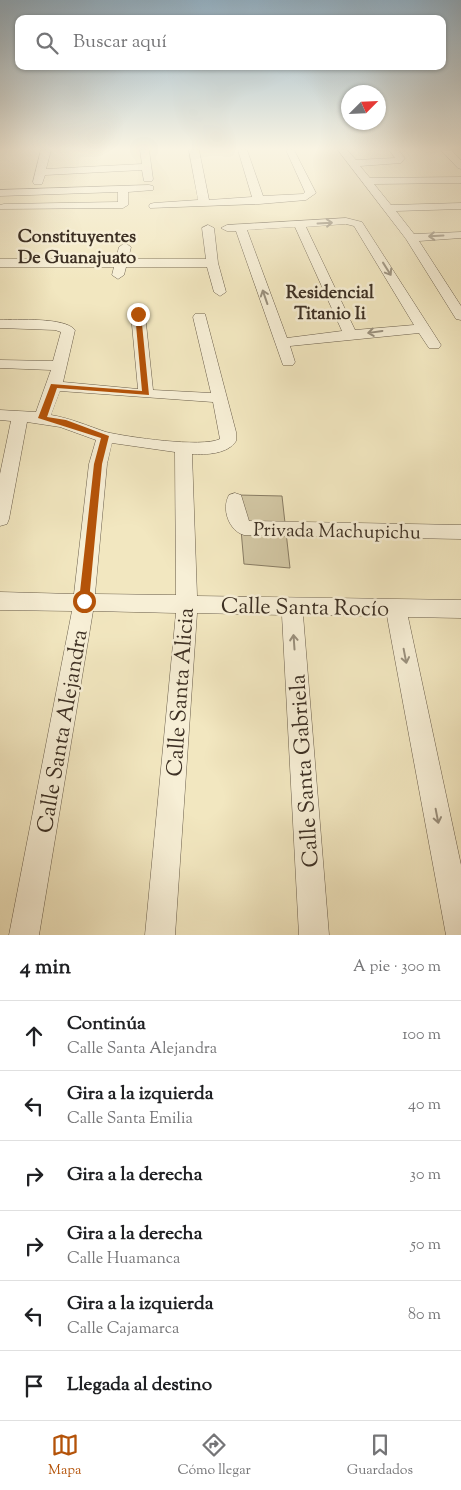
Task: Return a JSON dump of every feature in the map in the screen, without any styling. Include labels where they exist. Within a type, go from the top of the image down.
[{"type":"street","points":[[4,207],[123,205],[123,194]]},
{"type":"street","points":[[150,194],[154,210],[204,203],[260,201],[289,215],[355,223],[434,345]]},
{"type":"street","points":[[202,194],[204,203]]},
{"type":"street","points":[[257,194],[260,201]]},
{"type":"street","points":[[227,228],[241,228],[289,215],[310,194]]},
{"type":"street","points":[[377,194],[455,297],[461,316]]},
{"type":"street","points":[[389,208],[461,206]]},
{"type":"street","points":[[289,215],[351,336]]},
{"type":"street","points":[[208,228],[212,263],[220,292]]},
{"type":"street","points":[[241,228],[288,362]]},
{"type":"street","points":[[411,238],[461,235]]},
{"type":"street","points":[[118,275],[126,247]]},
{"type":"street","points":[[42,263],[48,250]]},
{"type":"street","points":[[0,263],[18,268],[42,263],[212,263]]},
{"type":"street","points":[[138,314],[146,394]]},
{"type":"street","points":[[0,415],[42,418],[63,422],[105,436],[183,448],[195,449],[221,445],[228,441],[228,432],[200,317]]},
{"type":"street","points":[[0,324],[65,328],[68,330],[54,386],[42,418]]},
{"type":"street","points":[[281,343],[424,328]]},
{"type":"street","points":[[0,364],[59,366]]},
{"type":"street","points":[[54,386],[220,398]]},
{"type":"street","points":[[0,519],[20,416]]},
{"type":"street","name":"Calle Santa Alejandra","points":[[24,935],[84,601],[98,464],[105,436]]},
{"type":"street","name":"Calle Santa Alicia","points":[[160,935],[187,604],[183,448]]},
{"type":"street","name":"Privada Machupichu","points":[[234,500],[238,522],[244,528],[461,532]]},
{"type":"street","name":"Calle Santa Rocío","points":[[0,601],[461,609]]},
{"type":"street","name":"Calle Santa Gabriela","points":[[292,606],[314,935]]},
{"type":"street","points":[[396,608],[461,935]]},
{"type":"shaded area","points":[[238,495],[282,496],[290,568],[244,564]]},
{"type":"district","name":"Constituyentes De Guanajuato","points":[[77,246]]},
{"type":"district","name":"Residencial Titanio Ii","points":[[330,302]]},
{"type":"route","points":[[84,601],[98,464],[105,436],[63,422],[42,418],[54,386],[146,394],[138,314]]}]
